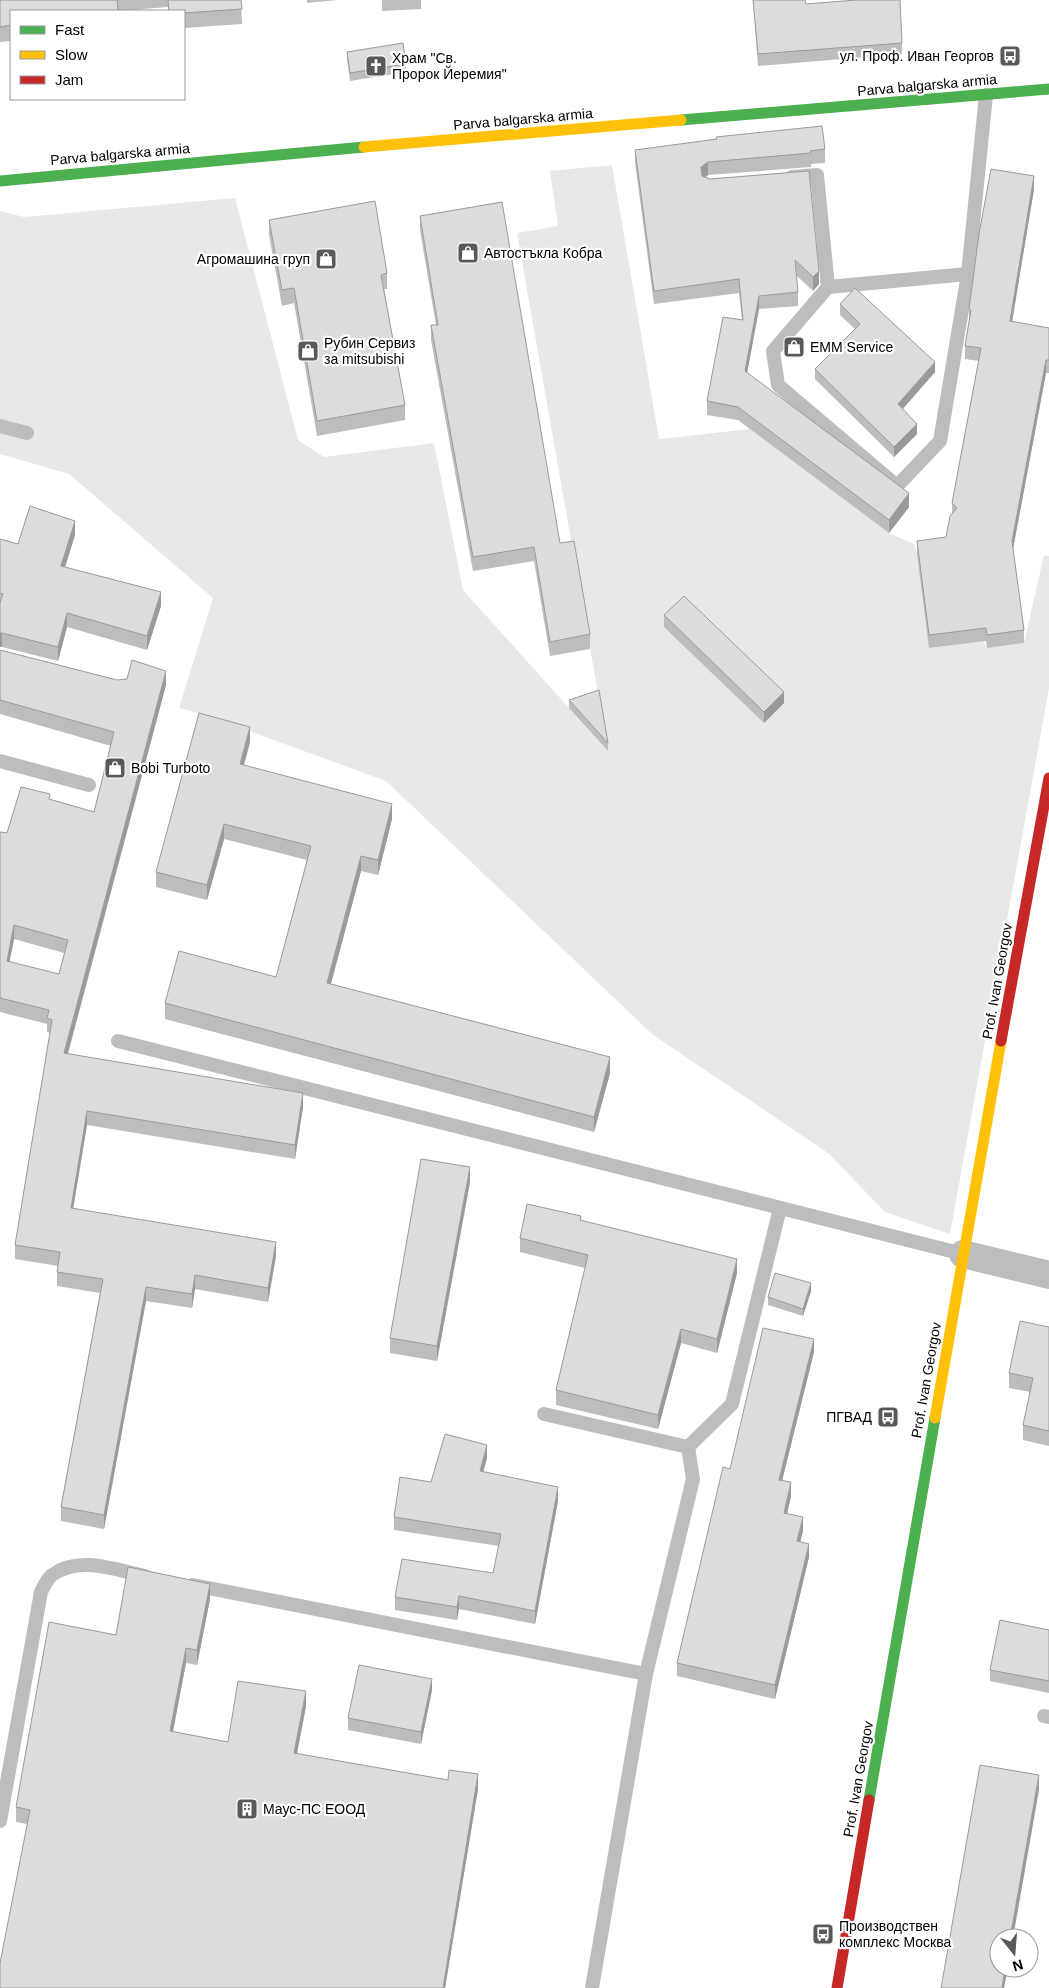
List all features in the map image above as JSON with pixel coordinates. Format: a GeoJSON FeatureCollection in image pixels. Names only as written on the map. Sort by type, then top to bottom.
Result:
{"type":"FeatureCollection","features":[{"type":"Feature","properties":{"kind":"street","name":"Parva balgarska armia"},"geometry":{"type":"LineString","coordinates":[[0,181],[180,163],[1049,89]]}},
{"type":"Feature","properties":{"kind":"street","name":"Prof. Ivan Georgov"},"geometry":{"type":"LineString","coordinates":[[838,1988],[963,1254],[1049,778]]}},
{"type":"Feature","properties":{"kind":"street"},"geometry":{"type":"LineString","coordinates":[[963,1254],[1049,1275]]}},
{"type":"Feature","properties":{"kind":"lane"},"geometry":{"type":"LineString","coordinates":[[968,274],[828,287],[773,352],[778,385],[897,486],[940,441],[968,274],[986,95]]}},
{"type":"Feature","properties":{"kind":"lane"},"geometry":{"type":"LineString","coordinates":[[778,178],[817,175],[828,287]]}},
{"type":"Feature","properties":{"kind":"lane"},"geometry":{"type":"LineString","coordinates":[[0,426],[27,433]]}},
{"type":"Feature","properties":{"kind":"lane"},"geometry":{"type":"LineString","coordinates":[[0,761],[89,784]]}},
{"type":"Feature","properties":{"kind":"lane"},"geometry":{"type":"LineString","coordinates":[[118,1041],[963,1254]]}},
{"type":"Feature","properties":{"kind":"lane"},"geometry":{"type":"LineString","coordinates":[[688,1447],[732,1404],[780,1208]]}},
{"type":"Feature","properties":{"kind":"lane"},"geometry":{"type":"LineString","coordinates":[[544,1414],[688,1447]]}},
{"type":"Feature","properties":{"kind":"lane"},"geometry":{"type":"LineString","coordinates":[[592,1988],[646,1674],[693,1479],[688,1447]]}},
{"type":"Feature","properties":{"kind":"lane"},"geometry":{"type":"LineString","coordinates":[[0,1821],[41,1592],[51,1576],[68,1567],[87,1564],[156,1578]]}},
{"type":"Feature","properties":{"kind":"lane"},"geometry":{"type":"LineString","coordinates":[[175,1582],[646,1674]]}},
{"type":"Feature","properties":{"kind":"shaded area"},"geometry":{"type":"Polygon","coordinates":[[[612,165],[659,439],[750,429],[889,533],[914,544],[930,648],[983,641],[987,648],[1024,643],[1044,555],[1049,556],[1049,688],[950,1234],[885,1212],[828,1153],[652,1034],[386,781],[203,714],[179,708],[213,598],[69,474],[0,454],[0,211],[24,217],[235,198],[298,440],[324,457],[434,443],[463,590],[597,739],[605,733],[517,233],[558,226],[550,171],[612,165]]]}},
{"type":"Feature","properties":{"kind":"building"},"geometry":{"type":"Polygon","coordinates":[[[0,0],[117,0],[118,10],[10,10],[10,25],[0,27],[0,0]]]}},
{"type":"Feature","properties":{"kind":"building"},"geometry":{"type":"Polygon","coordinates":[[[168,0],[241,0],[242,9],[185,13],[185,10],[169,10],[168,0]]]}},
{"type":"Feature","properties":{"kind":"building"},"geometry":{"type":"Polygon","coordinates":[[[753,0],[805,0],[806,4],[856,0],[900,0],[902,43],[758,54],[753,0]]]}},
{"type":"Feature","properties":{"kind":"building","name":"Храм \"Св. Пророк Йеремия\""},"geometry":{"type":"Polygon","coordinates":[[[403,43],[406,64],[350,73],[347,52],[403,43]]]}},
{"type":"Feature","properties":{"kind":"building"},"geometry":{"type":"Polygon","coordinates":[[[822,126],[825,149],[810,151],[811,153],[708,162],[701,167],[702,176],[710,179],[809,171],[819,271],[813,277],[795,260],[798,292],[759,296],[745,371],[909,493],[889,520],[738,407],[707,401],[723,317],[743,320],[739,279],[654,291],[635,150],[717,139],[716,137],[822,126]]]}},
{"type":"Feature","properties":{"kind":"building"},"geometry":{"type":"Polygon","coordinates":[[[991,169],[1034,176],[1010,321],[1049,328],[1049,360],[1046,360],[1012,541],[1024,630],[987,635],[986,628],[929,635],[917,541],[946,537],[950,516],[957,508],[952,503],[981,348],[965,346],[979,234],[991,169]]]}},
{"type":"Feature","properties":{"kind":"building"},"geometry":{"type":"Polygon","coordinates":[[[375,201],[387,273],[381,275],[405,405],[317,421],[294,288],[282,290],[269,220],[375,201]]]}},
{"type":"Feature","properties":{"kind":"building"},"geometry":{"type":"Polygon","coordinates":[[[502,202],[560,543],[574,541],[590,634],[550,642],[534,547],[473,557],[431,325],[438,325],[420,216],[502,202]]]}},
{"type":"Feature","properties":{"kind":"building"},"geometry":{"type":"Polygon","coordinates":[[[855,288],[935,362],[898,404],[917,424],[894,447],[815,369],[860,324],[840,304],[855,288]]]}},
{"type":"Feature","properties":{"kind":"building"},"geometry":{"type":"Polygon","coordinates":[[[30,506],[75,521],[61,566],[161,592],[147,636],[67,613],[58,647],[0,633],[0,603],[3,594],[0,593],[0,539],[18,544],[30,506]]]}},
{"type":"Feature","properties":{"kind":"building"},"geometry":{"type":"Polygon","coordinates":[[[684,596],[784,692],[764,712],[664,615],[684,596]]]}},
{"type":"Feature","properties":{"kind":"building"},"geometry":{"type":"Polygon","coordinates":[[[0,650],[117,680],[127,679],[132,660],[166,671],[64,1053],[303,1093],[295,1145],[87,1111],[71,1208],[276,1242],[268,1288],[195,1275],[192,1294],[146,1287],[104,1515],[61,1507],[103,1279],[57,1272],[60,1252],[15,1245],[52,1020],[47,1018],[49,1010],[0,998],[0,832],[7,833],[21,787],[50,794],[49,799],[94,812],[114,732],[0,700],[0,650]],[[14,925],[7,961],[59,974],[68,940],[14,925]]]}},
{"type":"Feature","properties":{"kind":"building"},"geometry":{"type":"Polygon","coordinates":[[[599,690],[608,743],[569,700],[599,690]]]}},
{"type":"Feature","properties":{"kind":"building"},"geometry":{"type":"Polygon","coordinates":[[[199,713],[250,727],[240,764],[392,804],[378,860],[361,856],[327,983],[610,1057],[594,1117],[165,1003],[179,951],[276,977],[311,846],[224,824],[207,885],[156,872],[199,713]]]}},
{"type":"Feature","properties":{"kind":"building"},"geometry":{"type":"Polygon","coordinates":[[[421,1159],[470,1167],[437,1346],[390,1338],[421,1159]]]}},
{"type":"Feature","properties":{"kind":"building"},"geometry":{"type":"Polygon","coordinates":[[[527,1204],[581,1216],[580,1220],[737,1259],[717,1339],[681,1329],[658,1415],[556,1390],[588,1255],[520,1238],[527,1204]]]}},
{"type":"Feature","properties":{"kind":"building"},"geometry":{"type":"Polygon","coordinates":[[[775,1273],[811,1283],[803,1309],[768,1297],[775,1273]]]}},
{"type":"Feature","properties":{"kind":"building"},"geometry":{"type":"Polygon","coordinates":[[[1020,1321],[1049,1327],[1049,1431],[1023,1425],[1033,1378],[1009,1373],[1020,1321]]]}},
{"type":"Feature","properties":{"kind":"building"},"geometry":{"type":"Polygon","coordinates":[[[763,1328],[814,1339],[779,1480],[791,1482],[784,1513],[803,1517],[797,1541],[809,1544],[775,1685],[677,1663],[723,1467],[730,1469],[763,1328]]]}},
{"type":"Feature","properties":{"kind":"building"},"geometry":{"type":"Polygon","coordinates":[[[445,1434],[487,1445],[480,1471],[558,1487],[535,1611],[459,1596],[457,1607],[395,1597],[402,1559],[493,1573],[501,1534],[394,1517],[400,1477],[431,1482],[445,1434]]]}},
{"type":"Feature","properties":{"kind":"building","name":"Маус-ПС ЕООД"},"geometry":{"type":"Polygon","coordinates":[[[128,1567],[210,1584],[197,1650],[186,1648],[170,1731],[228,1742],[238,1681],[306,1691],[294,1753],[448,1780],[449,1770],[478,1774],[443,1988],[0,1988],[0,1963],[30,1810],[16,1807],[49,1622],[116,1635],[128,1567]]]}},
{"type":"Feature","properties":{"kind":"building"},"geometry":{"type":"Polygon","coordinates":[[[1000,1620],[1049,1630],[1049,1681],[990,1670],[1000,1620]]]}},
{"type":"Feature","properties":{"kind":"building"},"geometry":{"type":"Polygon","coordinates":[[[359,1665],[432,1679],[421,1732],[348,1718],[359,1665]]]}},
{"type":"Feature","properties":{"kind":"building"},"geometry":{"type":"Polygon","coordinates":[[[980,1765],[1039,1775],[1012,1928],[989,1928],[989,1978],[1004,1978],[1002,1988],[941,1988],[980,1765]]]}},
{"type":"Feature","properties":{"kind":"traffic: fast"},"geometry":{"type":"LineString","coordinates":[[681,120],[1049,89]]}},
{"type":"Feature","properties":{"kind":"traffic: fast"},"geometry":{"type":"LineString","coordinates":[[0,181],[364,147]]}},
{"type":"Feature","properties":{"kind":"traffic: fast"},"geometry":{"type":"LineString","coordinates":[[869,1800],[935,1418]]}},
{"type":"Feature","properties":{"kind":"traffic: slow"},"geometry":{"type":"LineString","coordinates":[[364,147],[681,120]]}},
{"type":"Feature","properties":{"kind":"traffic: slow"},"geometry":{"type":"LineString","coordinates":[[935,1418],[1001,1041]]}},
{"type":"Feature","properties":{"kind":"traffic: jam"},"geometry":{"type":"LineString","coordinates":[[1001,1041],[1049,778]]}},
{"type":"Feature","properties":{"kind":"traffic: jam"},"geometry":{"type":"LineString","coordinates":[[837,1988],[869,1800]]}},
{"type":"Feature","properties":{"kind":"place","name":"ул. Проф. Иван Георгов"},"geometry":{"type":"Point","coordinates":[1010,56]}},
{"type":"Feature","properties":{"kind":"place","name":"Храм \"Св. Пророк Йеремия\""},"geometry":{"type":"Point","coordinates":[376,66]}},
{"type":"Feature","properties":{"kind":"place","name":"Автостъкла Кобра"},"geometry":{"type":"Point","coordinates":[468,253]}},
{"type":"Feature","properties":{"kind":"place","name":"Агромашина груп"},"geometry":{"type":"Point","coordinates":[326,259]}},
{"type":"Feature","properties":{"kind":"place","name":"EMM Service"},"geometry":{"type":"Point","coordinates":[794,347]}},
{"type":"Feature","properties":{"kind":"place","name":"Рубин Сервиз за mitsubishi"},"geometry":{"type":"Point","coordinates":[308,351]}},
{"type":"Feature","properties":{"kind":"place","name":"Bobi Turboto"},"geometry":{"type":"Point","coordinates":[115,768]}},
{"type":"Feature","properties":{"kind":"place","name":"ПГВАД"},"geometry":{"type":"Point","coordinates":[888,1417]}},
{"type":"Feature","properties":{"kind":"place","name":"Маус-ПС ЕООД"},"geometry":{"type":"Point","coordinates":[247,1809]}},
{"type":"Feature","properties":{"kind":"place","name":"Производствен комплекс Москва"},"geometry":{"type":"Point","coordinates":[823,1934]}}]}
